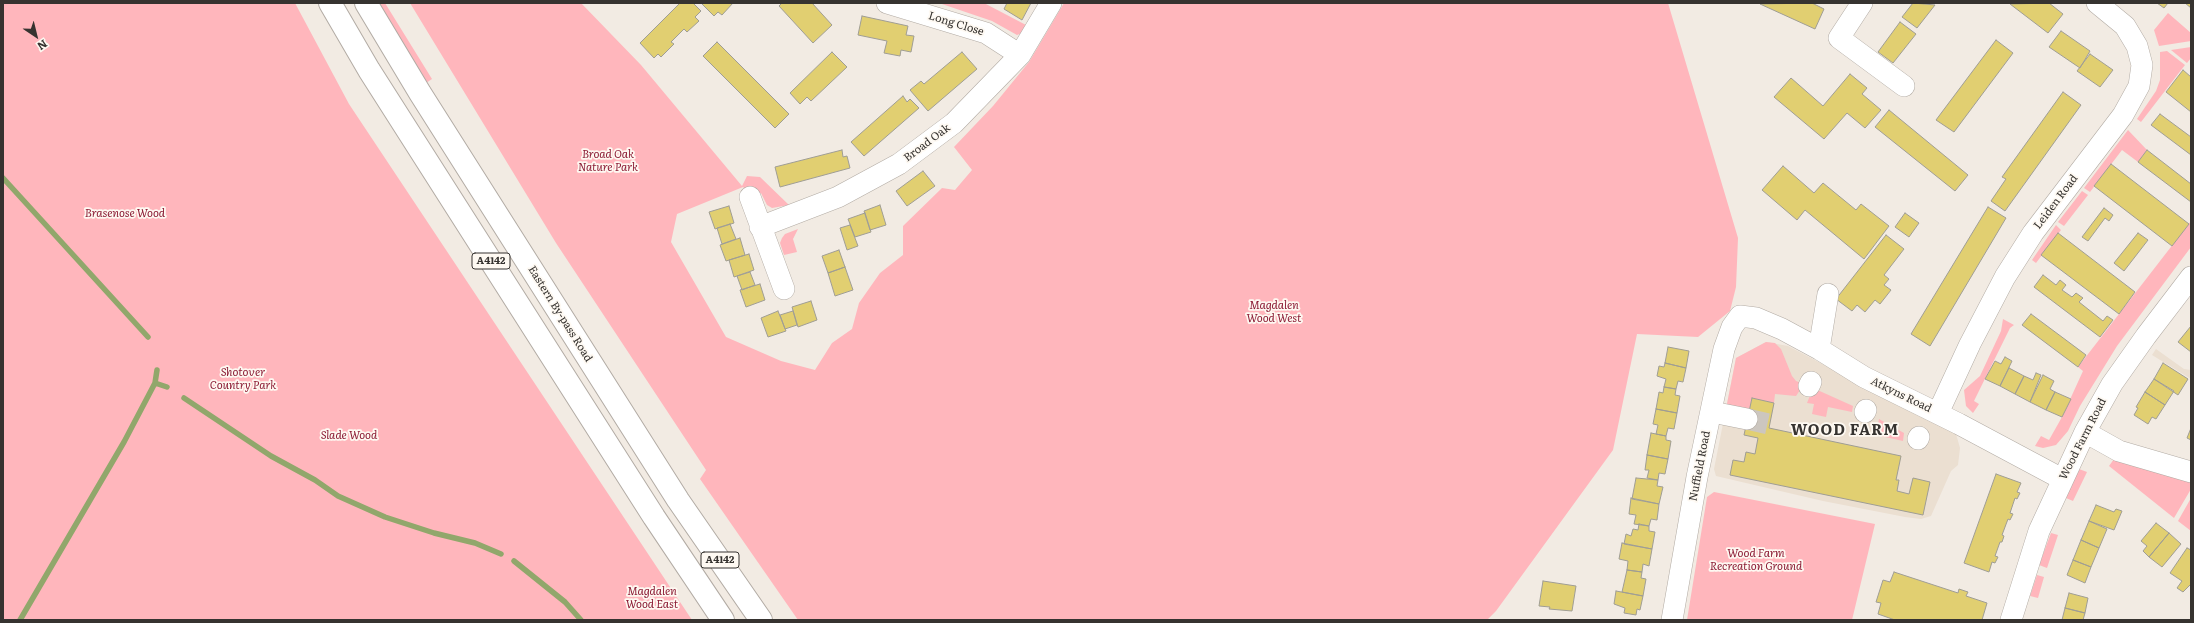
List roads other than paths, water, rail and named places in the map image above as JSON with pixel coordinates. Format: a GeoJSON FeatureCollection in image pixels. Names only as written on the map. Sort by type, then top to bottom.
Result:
{"type":"FeatureCollection","features":[{"type":"Feature","properties":{"kind":"highway","name":"A4142"},"geometry":{"type":"LineString","coordinates":[[330,3],[369,70],[650,510],[723,620]]}},
{"type":"Feature","properties":{"kind":"highway","name":"Eastern By-pass Road"},"geometry":{"type":"LineString","coordinates":[[366,3],[420,93],[674,494],[761,620]]}},
{"type":"Feature","properties":{"kind":"street","name":"Long Close"},"geometry":{"type":"LineString","coordinates":[[887,3],[986,33],[1020,55]]}},
{"type":"Feature","properties":{"kind":"street","name":"Broad Oak"},"geometry":{"type":"LineString","coordinates":[[760,227],[838,197],[899,164],[954,123],[1020,55],[1051,3]]}},
{"type":"Feature","properties":{"kind":"street"},"geometry":{"type":"LineString","coordinates":[[1862,3],[1839,38],[1904,86]]}},
{"type":"Feature","properties":{"kind":"street","name":"Leiden Road"},"geometry":{"type":"LineString","coordinates":[[1938,413],[1970,344],[2005,277],[2042,220],[2123,115],[2139,86],[2142,65],[2138,46],[2125,26],[2097,3]]}},
{"type":"Feature","properties":{"kind":"street"},"geometry":{"type":"LineString","coordinates":[[750,197],[784,289]]}},
{"type":"Feature","properties":{"kind":"street","name":"Wood Farm Road"},"geometry":{"type":"LineString","coordinates":[[2011,620],[2028,561],[2062,479],[2085,432],[2112,384],[2191,277]]}},
{"type":"Feature","properties":{"kind":"street"},"geometry":{"type":"LineString","coordinates":[[1819,348],[1828,294]]}},
{"type":"Feature","properties":{"kind":"street","name":"Atkyns Road"},"geometry":{"type":"LineString","coordinates":[[1740,316],[1756,318],[1782,329],[1819,348],[1864,377],[1938,413],[2062,479]]}},
{"type":"Feature","properties":{"kind":"street","name":"Nuffield Road"},"geometry":{"type":"LineString","coordinates":[[1672,620],[1697,477],[1724,349],[1732,327],[1740,316]]}},
{"type":"Feature","properties":{"kind":"street"},"geometry":{"type":"LineString","coordinates":[[1722,414],[1747,419]]}},
{"type":"Feature","properties":{"kind":"street"},"geometry":{"type":"LineString","coordinates":[[2085,432],[2119,451],[2191,472]]}},
{"type":"Feature","properties":{"kind":"waterway"},"geometry":{"type":"LineString","coordinates":[[3,178],[148,337]]}},
{"type":"Feature","properties":{"kind":"waterway"},"geometry":{"type":"LineString","coordinates":[[20,620],[124,442],[155,383],[157,370]]}},
{"type":"Feature","properties":{"kind":"waterway"},"geometry":{"type":"LineString","coordinates":[[155,383],[167,387]]}},
{"type":"Feature","properties":{"kind":"waterway"},"geometry":{"type":"LineString","coordinates":[[184,398],[271,456],[315,480],[338,496],[385,517],[434,533],[475,543],[501,554]]}},
{"type":"Feature","properties":{"kind":"waterway"},"geometry":{"type":"LineString","coordinates":[[514,561],[565,602],[581,620]]}},
{"type":"Feature","properties":{"kind":"tunnel"},"geometry":{"type":"LineString","coordinates":[[1747,419],[1769,424]]}},
{"type":"Feature","properties":{"kind":"district","name":"WOOD FARM"},"geometry":{"type":"Point","coordinates":[1845,431]}},
{"type":"Feature","properties":{"kind":"park label","name":"Broad Oak Nature Park"},"geometry":{"type":"Point","coordinates":[608,161]}},
{"type":"Feature","properties":{"kind":"park label","name":"Brasenose Wood"},"geometry":{"type":"Point","coordinates":[125,214]}},
{"type":"Feature","properties":{"kind":"park label","name":"Magdalen Wood West"},"geometry":{"type":"Point","coordinates":[1274,312]}},
{"type":"Feature","properties":{"kind":"park label","name":"Shotover Country Park"},"geometry":{"type":"Point","coordinates":[243,379]}},
{"type":"Feature","properties":{"kind":"park label","name":"Slade Wood"},"geometry":{"type":"Point","coordinates":[349,436]}},
{"type":"Feature","properties":{"kind":"park label","name":"Wood Farm Recreation Ground"},"geometry":{"type":"Point","coordinates":[1756,560]}},
{"type":"Feature","properties":{"kind":"park label","name":"Magdalen Wood East"},"geometry":{"type":"Point","coordinates":[652,598]}}]}
